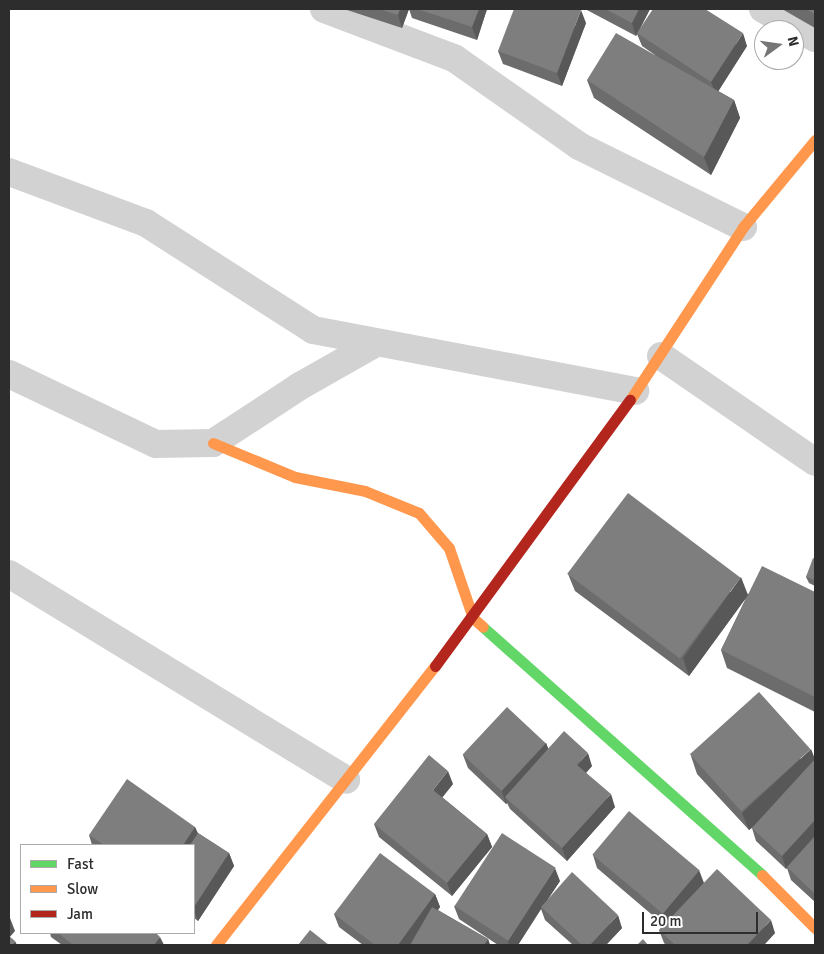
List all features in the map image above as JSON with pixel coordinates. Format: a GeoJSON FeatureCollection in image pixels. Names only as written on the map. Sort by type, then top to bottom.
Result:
{"type":"FeatureCollection","features":[{"type":"Feature","properties":{"kind":"street"},"geometry":{"type":"LineString","coordinates":[[324,9],[454,58],[579,146],[743,227]]}},
{"type":"Feature","properties":{"kind":"street"},"geometry":{"type":"LineString","coordinates":[[762,9],[815,38]]}},
{"type":"Feature","properties":{"kind":"street"},"geometry":{"type":"LineString","coordinates":[[216,945],[473,618],[661,356],[743,227],[815,140]]}},
{"type":"Feature","properties":{"kind":"street"},"geometry":{"type":"LineString","coordinates":[[9,172],[146,223],[313,330],[636,391]]}},
{"type":"Feature","properties":{"kind":"street"},"geometry":{"type":"LineString","coordinates":[[213,444],[300,386],[376,343]]}},
{"type":"Feature","properties":{"kind":"street"},"geometry":{"type":"LineString","coordinates":[[661,356],[815,462]]}},
{"type":"Feature","properties":{"kind":"street"},"geometry":{"type":"LineString","coordinates":[[9,374],[156,444],[213,444],[295,477],[365,491],[420,513],[449,548],[473,618],[767,880],[815,928]]}},
{"type":"Feature","properties":{"kind":"street"},"geometry":{"type":"LineString","coordinates":[[9,574],[346,780]]}},
{"type":"Feature","properties":{"kind":"building"},"geometry":{"type":"Polygon","coordinates":[[[379,9],[400,9],[398,15],[379,9]]]}},
{"type":"Feature","properties":{"kind":"building"},"geometry":{"type":"Polygon","coordinates":[[[417,9],[479,9],[472,27],[417,9]]]}},
{"type":"Feature","properties":{"kind":"building"},"geometry":{"type":"Polygon","coordinates":[[[514,9],[581,10],[557,73],[498,51],[514,9]]]}},
{"type":"Feature","properties":{"kind":"building"},"geometry":{"type":"Polygon","coordinates":[[[605,9],[639,9],[632,23],[605,9]]]}},
{"type":"Feature","properties":{"kind":"building"},"geometry":{"type":"Polygon","coordinates":[[[653,9],[705,9],[743,33],[711,82],[637,33],[653,9]]]}},
{"type":"Feature","properties":{"kind":"building"},"geometry":{"type":"Polygon","coordinates":[[[806,9],[815,9],[815,14],[806,9]]]}},
{"type":"Feature","properties":{"kind":"building"},"geometry":{"type":"Polygon","coordinates":[[[616,33],[734,100],[704,157],[587,80],[616,33]]]}},
{"type":"Feature","properties":{"kind":"building"},"geometry":{"type":"Polygon","coordinates":[[[628,493],[741,578],[680,659],[567,574],[628,493]]]}},
{"type":"Feature","properties":{"kind":"building"},"geometry":{"type":"Polygon","coordinates":[[[813,558],[815,559],[815,580],[806,577],[813,558]]]}},
{"type":"Feature","properties":{"kind":"building"},"geometry":{"type":"Polygon","coordinates":[[[762,566],[815,592],[815,697],[721,650],[762,566]]]}},
{"type":"Feature","properties":{"kind":"building"},"geometry":{"type":"Polygon","coordinates":[[[759,692],[811,749],[741,811],[690,754],[759,692]]]}},
{"type":"Feature","properties":{"kind":"building"},"geometry":{"type":"Polygon","coordinates":[[[507,707],[546,743],[501,791],[463,755],[507,707]]]}},
{"type":"Feature","properties":{"kind":"building"},"geometry":{"type":"Polygon","coordinates":[[[564,731],[588,753],[577,765],[611,794],[562,848],[505,797],[564,731]]]}},
{"type":"Feature","properties":{"kind":"building"},"geometry":{"type":"Polygon","coordinates":[[[429,755],[448,771],[433,790],[487,834],[447,883],[374,824],[429,755]]]}},
{"type":"Feature","properties":{"kind":"building"},"geometry":{"type":"Polygon","coordinates":[[[815,759],[815,820],[782,856],[752,828],[815,759]]]}},
{"type":"Feature","properties":{"kind":"building"},"geometry":{"type":"Polygon","coordinates":[[[127,779],[195,827],[184,844],[102,844],[89,835],[127,779]]]}},
{"type":"Feature","properties":{"kind":"building"},"geometry":{"type":"Polygon","coordinates":[[[629,811],[699,870],[663,914],[592,855],[629,811]]]}},
{"type":"Feature","properties":{"kind":"building"},"geometry":{"type":"Polygon","coordinates":[[[198,833],[229,853],[195,905],[195,844],[191,844],[198,833]]]}},
{"type":"Feature","properties":{"kind":"building"},"geometry":{"type":"Polygon","coordinates":[[[502,833],[556,868],[508,941],[455,906],[502,833]]]}},
{"type":"Feature","properties":{"kind":"building"},"geometry":{"type":"Polygon","coordinates":[[[815,836],[815,892],[814,893],[787,867],[815,836]]]}},
{"type":"Feature","properties":{"kind":"building"},"geometry":{"type":"Polygon","coordinates":[[[380,853],[435,894],[398,945],[375,945],[334,914],[380,853]]]}},
{"type":"Feature","properties":{"kind":"building"},"geometry":{"type":"Polygon","coordinates":[[[717,869],[771,920],[747,945],[675,945],[659,930],[717,869]]]}},
{"type":"Feature","properties":{"kind":"building"},"geometry":{"type":"Polygon","coordinates":[[[572,872],[618,915],[590,945],[582,945],[541,907],[572,872]]]}},
{"type":"Feature","properties":{"kind":"building"},"geometry":{"type":"Polygon","coordinates":[[[432,907],[488,939],[484,945],[410,945],[432,907]]]}},
{"type":"Feature","properties":{"kind":"building"},"geometry":{"type":"Polygon","coordinates":[[[310,930],[329,945],[298,945],[310,930]]]}},
{"type":"Feature","properties":{"kind":"building"},"geometry":{"type":"Polygon","coordinates":[[[59,934],[157,934],[160,937],[154,945],[73,945],[59,934]]]}},
{"type":"Feature","properties":{"kind":"building"},"geometry":{"type":"Polygon","coordinates":[[[9,936],[15,941],[12,945],[9,945],[9,936]]]}},
{"type":"Feature","properties":{"kind":"building"},"geometry":{"type":"Polygon","coordinates":[[[643,939],[648,945],[637,945],[643,939]]]}},
{"type":"Feature","properties":{"kind":"traffic: fast"},"geometry":{"type":"LineString","coordinates":[[483,627],[762,875]]}},
{"type":"Feature","properties":{"kind":"traffic: slow"},"geometry":{"type":"LineString","coordinates":[[630,400],[743,227],[815,140]]}},
{"type":"Feature","properties":{"kind":"traffic: slow"},"geometry":{"type":"LineString","coordinates":[[213,443],[295,477],[365,491],[419,513],[449,548],[473,618],[483,627]]}},
{"type":"Feature","properties":{"kind":"traffic: slow"},"geometry":{"type":"LineString","coordinates":[[216,945],[435,666]]}},
{"type":"Feature","properties":{"kind":"traffic: slow"},"geometry":{"type":"LineString","coordinates":[[762,875],[815,928]]}},
{"type":"Feature","properties":{"kind":"traffic: jam"},"geometry":{"type":"LineString","coordinates":[[435,666],[630,400]]}}]}
